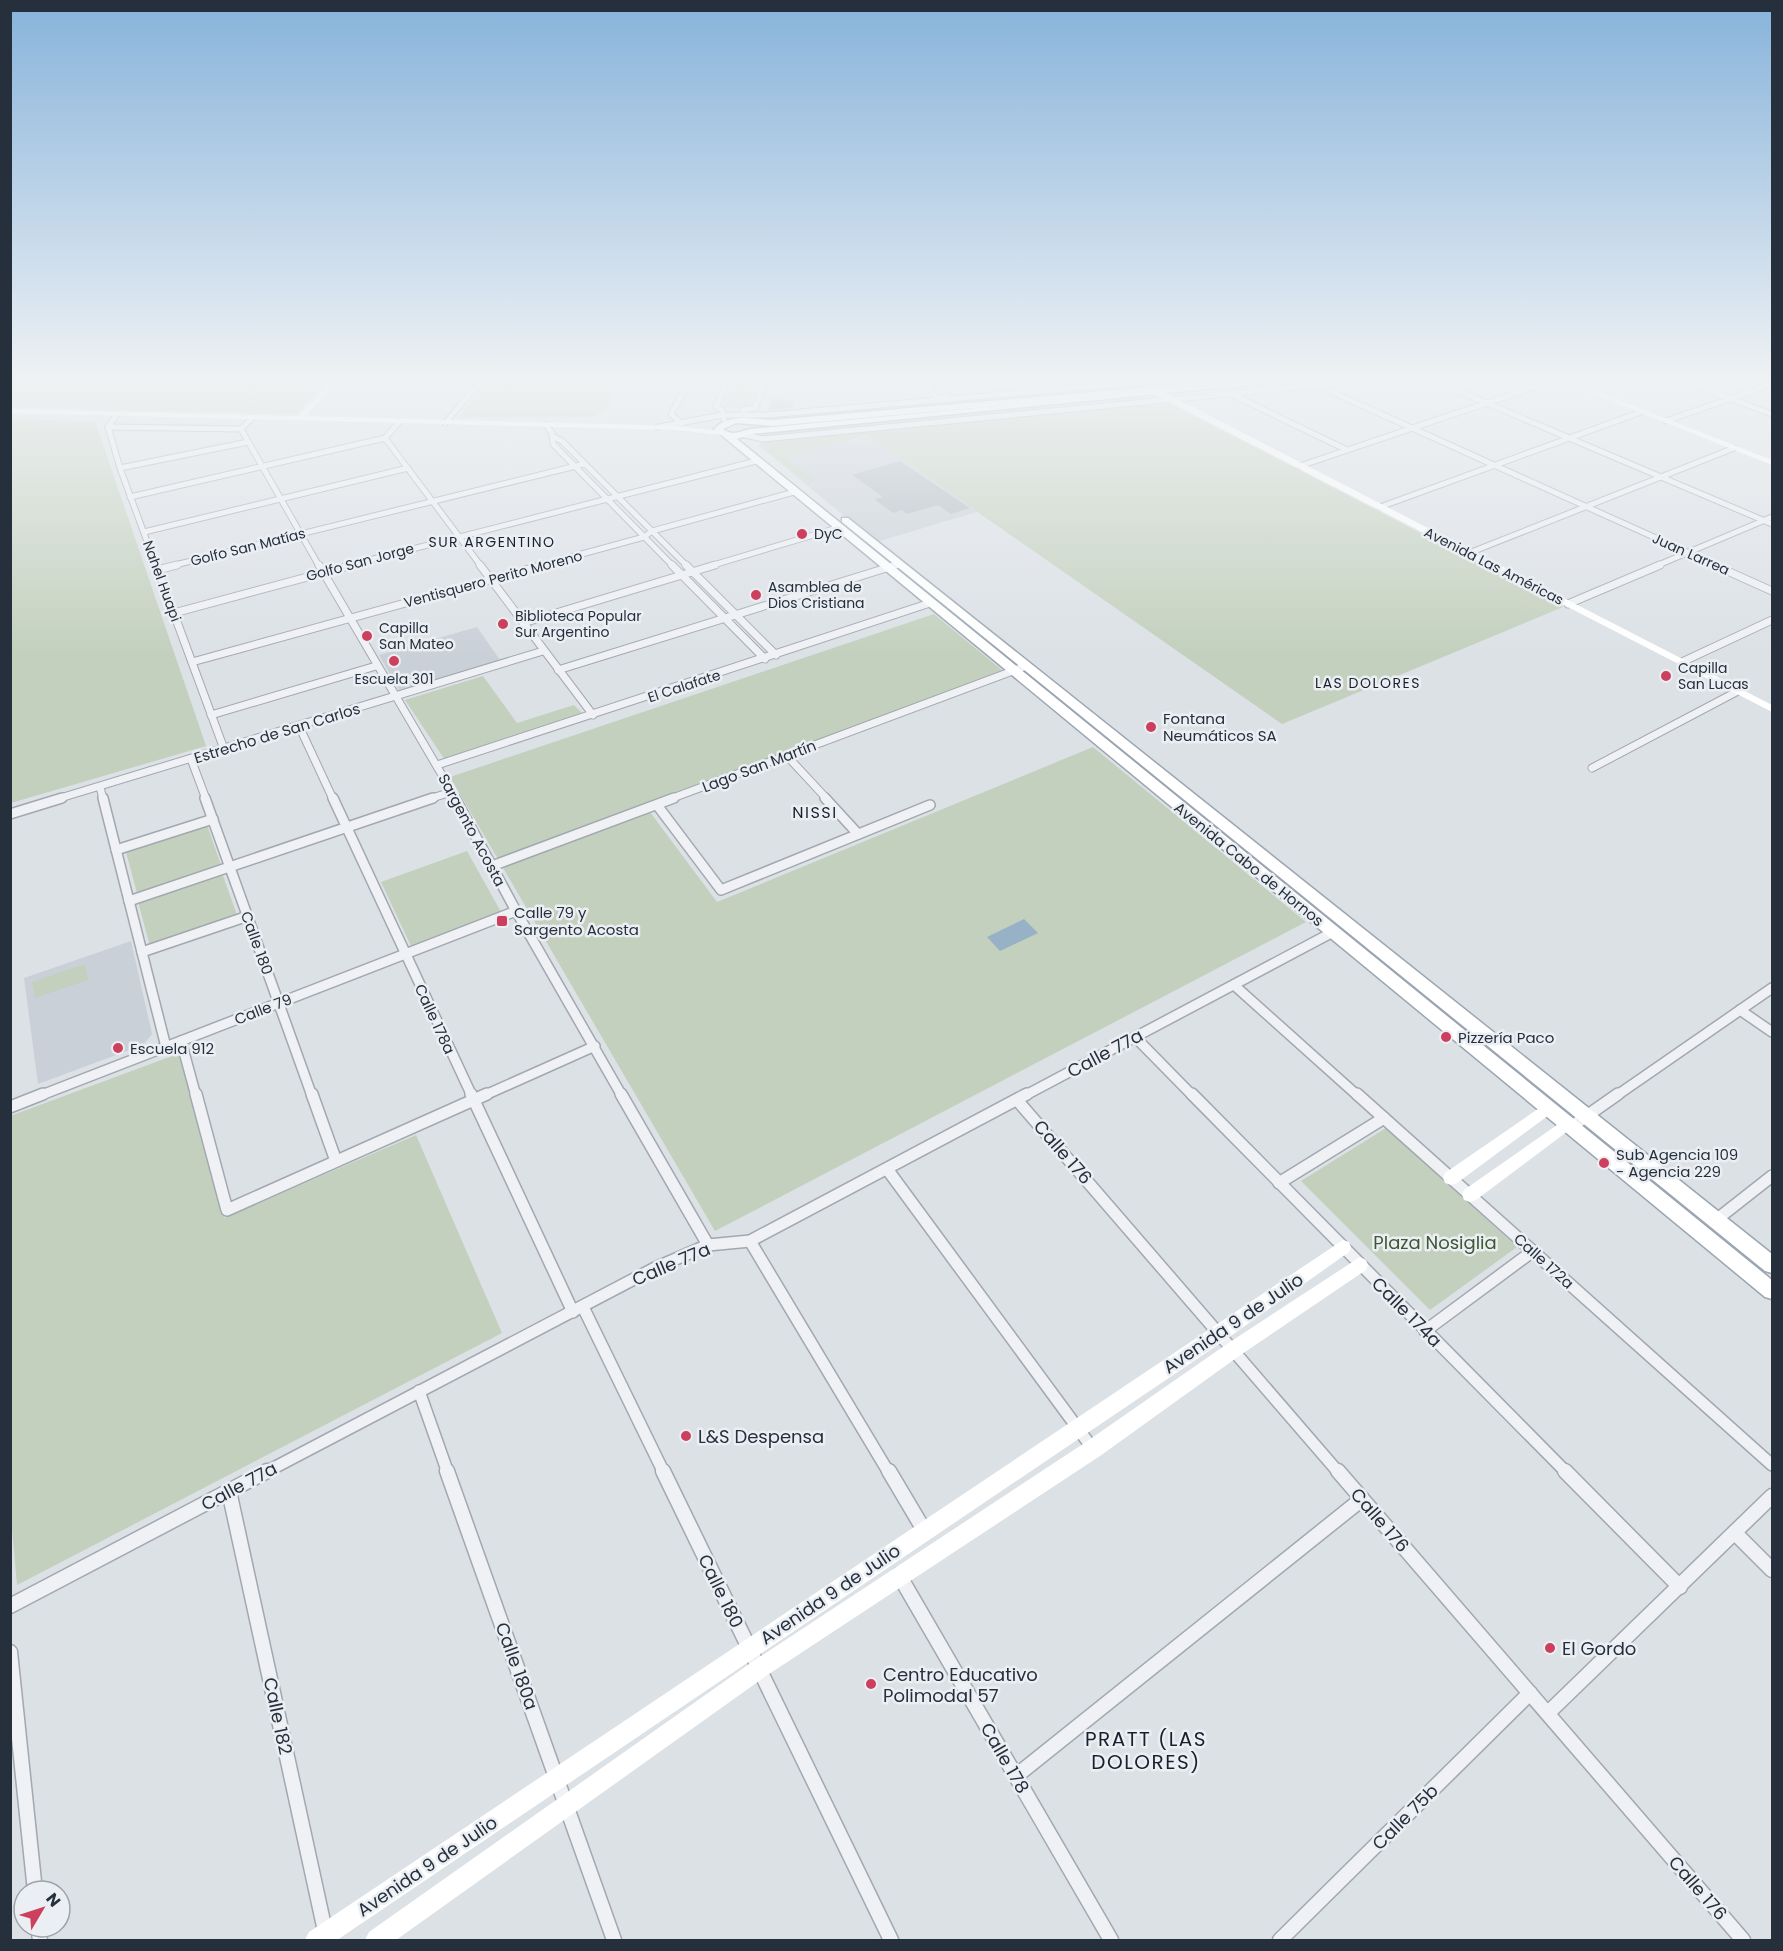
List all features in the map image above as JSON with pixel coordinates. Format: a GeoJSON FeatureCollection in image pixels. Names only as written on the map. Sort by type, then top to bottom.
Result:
{"type":"FeatureCollection","features":[{"type":"Feature","properties":{"kind":"main road","name":"Avenida Cabo de Hornos"},"geometry":{"type":"LineString","coordinates":[[771,473],[837,528],[893,566],[1026,666],[1773,1265]]}},
{"type":"Feature","properties":{"kind":"main road","name":"Avenida Cabo de Hornos"},"geometry":{"type":"LineString","coordinates":[[785,473],[893,566],[930,603],[1773,1291]]}},
{"type":"Feature","properties":{"kind":"main road","name":"Avenida Las Américas"},"geometry":{"type":"LineString","coordinates":[[1314,473],[1773,709]]}},
{"type":"Feature","properties":{"kind":"main road"},"geometry":{"type":"LineString","coordinates":[[1451,1178],[1548,1108]]}},
{"type":"Feature","properties":{"kind":"main road"},"geometry":{"type":"LineString","coordinates":[[1470,1195],[1569,1126]]}},
{"type":"Feature","properties":{"kind":"main road","name":"Avenida 9 de Julio"},"geometry":{"type":"LineString","coordinates":[[323,1939],[749,1648],[1219,1334],[1343,1247]]}},
{"type":"Feature","properties":{"kind":"main road","name":"Avenida 9 de Julio"},"geometry":{"type":"LineString","coordinates":[[377,1941],[759,1669],[1093,1449],[1233,1350],[1360,1265]]}},
{"type":"Feature","properties":{"kind":"street","name":"Nahel Huapi"},"geometry":{"type":"LineString","coordinates":[[122,473],[224,749]]}},
{"type":"Feature","properties":{"kind":"street"},"geometry":{"type":"LineString","coordinates":[[130,497],[237,473]]}},
{"type":"Feature","properties":{"kind":"street","name":"Sargento Acosta"},"geometry":{"type":"LineString","coordinates":[[267,473],[394,697],[437,765],[516,911],[708,1245]]}},
{"type":"Feature","properties":{"kind":"street"},"geometry":{"type":"LineString","coordinates":[[144,532],[387,473]]}},
{"type":"Feature","properties":{"kind":"street"},"geometry":{"type":"LineString","coordinates":[[412,473],[593,715]]}},
{"type":"Feature","properties":{"kind":"street","name":"Golfo San Matías"},"geometry":{"type":"LineString","coordinates":[[158,570],[549,473]]}},
{"type":"Feature","properties":{"kind":"street"},"geometry":{"type":"LineString","coordinates":[[580,473],[765,659]]}},
{"type":"Feature","properties":{"kind":"street"},"geometry":{"type":"LineString","coordinates":[[593,473],[776,655]]}},
{"type":"Feature","properties":{"kind":"street","name":"Golfo San Jorge"},"geometry":{"type":"LineString","coordinates":[[174,613],[459,536],[707,473]]}},
{"type":"Feature","properties":{"kind":"street"},"geometry":{"type":"LineString","coordinates":[[1380,507],[1477,473]]}},
{"type":"Feature","properties":{"kind":"street","name":"Juan Larrea"},"geometry":{"type":"LineString","coordinates":[[1513,473],[1773,591]]}},
{"type":"Feature","properties":{"kind":"street"},"geometry":{"type":"LineString","coordinates":[[1652,473],[1773,524]]}},
{"type":"Feature","properties":{"kind":"street"},"geometry":{"type":"LineString","coordinates":[[1469,553],[1671,473]]}},
{"type":"Feature","properties":{"kind":"street","name":"Ventisquero Perito Moreno"},"geometry":{"type":"LineString","coordinates":[[192,662],[644,537],[652,531],[794,492]]}},
{"type":"Feature","properties":{"kind":"street"},"geometry":{"type":"LineString","coordinates":[[1568,604],[1773,517]]}},
{"type":"Feature","properties":{"kind":"street"},"geometry":{"type":"LineString","coordinates":[[523,623],[837,528]]}},
{"type":"Feature","properties":{"kind":"street"},"geometry":{"type":"LineString","coordinates":[[558,670],[893,566]]}},
{"type":"Feature","properties":{"kind":"street","name":"El Calafate"},"geometry":{"type":"LineString","coordinates":[[437,765],[930,603]]}},
{"type":"Feature","properties":{"kind":"street"},"geometry":{"type":"LineString","coordinates":[[1682,662],[1773,620]]}},
{"type":"Feature","properties":{"kind":"street","name":"Estrecho de San Carlos"},"geometry":{"type":"LineString","coordinates":[[10,814],[543,651]]}},
{"type":"Feature","properties":{"kind":"street"},"geometry":{"type":"LineString","coordinates":[[211,715],[376,666]]}},
{"type":"Feature","properties":{"kind":"street","name":"Lago San Martín"},"geometry":{"type":"LineString","coordinates":[[492,866],[1026,666]]}},
{"type":"Feature","properties":{"kind":"street"},"geometry":{"type":"LineString","coordinates":[[1592,768],[1738,691]]}},
{"type":"Feature","properties":{"kind":"street","name":"Calle 178a"},"geometry":{"type":"LineString","coordinates":[[299,726],[473,1100],[578,1309]]}},
{"type":"Feature","properties":{"kind":"street"},"geometry":{"type":"LineString","coordinates":[[788,756],[858,834]]}},
{"type":"Feature","properties":{"kind":"street","name":"Calle 180"},"geometry":{"type":"LineString","coordinates":[[192,759],[336,1161]]}},
{"type":"Feature","properties":{"kind":"street"},"geometry":{"type":"LineString","coordinates":[[100,787],[166,1047]]}},
{"type":"Feature","properties":{"kind":"street"},"geometry":{"type":"LineString","coordinates":[[129,901],[451,792]]}},
{"type":"Feature","properties":{"kind":"street"},"geometry":{"type":"LineString","coordinates":[[657,805],[721,890],[930,805]]}},
{"type":"Feature","properties":{"kind":"street"},"geometry":{"type":"LineString","coordinates":[[116,850],[213,819]]}},
{"type":"Feature","properties":{"kind":"street","name":"Calle 79"},"geometry":{"type":"LineString","coordinates":[[10,1107],[516,911]]}},
{"type":"Feature","properties":{"kind":"street"},"geometry":{"type":"LineString","coordinates":[[142,952],[248,916]]}},
{"type":"Feature","properties":{"kind":"street","name":"Calle 77a"},"geometry":{"type":"LineString","coordinates":[[10,1606],[655,1268],[708,1245],[750,1241],[1333,932]]}},
{"type":"Feature","properties":{"kind":"street","name":"Calle 172a"},"geometry":{"type":"LineString","coordinates":[[1234,985],[1773,1465]]}},
{"type":"Feature","properties":{"kind":"street"},"geometry":{"type":"LineString","coordinates":[[1569,1126],[1587,1116],[1773,988]]}},
{"type":"Feature","properties":{"kind":"street"},"geometry":{"type":"LineString","coordinates":[[1740,1010],[1773,1032]]}},
{"type":"Feature","properties":{"kind":"street","name":"Calle 174a"},"geometry":{"type":"LineString","coordinates":[[1135,1038],[1680,1587]]}},
{"type":"Feature","properties":{"kind":"street"},"geometry":{"type":"LineString","coordinates":[[181,1041],[227,1210],[594,1046]]}},
{"type":"Feature","properties":{"kind":"street","name":"Calle 176"},"geometry":{"type":"LineString","coordinates":[[1017,1100],[1548,1713],[1739,1939]]}},
{"type":"Feature","properties":{"kind":"street"},"geometry":{"type":"LineString","coordinates":[[1279,1184],[1384,1118]]}},
{"type":"Feature","properties":{"kind":"street"},"geometry":{"type":"LineString","coordinates":[[887,1169],[1093,1449]]}},
{"type":"Feature","properties":{"kind":"street"},"geometry":{"type":"LineString","coordinates":[[1716,1220],[1773,1176]]}},
{"type":"Feature","properties":{"kind":"street"},"geometry":{"type":"LineString","coordinates":[[750,1241],[924,1530]]}},
{"type":"Feature","properties":{"kind":"street"},"geometry":{"type":"LineString","coordinates":[[1425,1331],[1533,1251]]}},
{"type":"Feature","properties":{"kind":"street","name":"Calle 180"},"geometry":{"type":"LineString","coordinates":[[578,1309],[749,1648],[891,1941]]}},
{"type":"Feature","properties":{"kind":"street","name":"Calle 180a"},"geometry":{"type":"LineString","coordinates":[[419,1391],[614,1941]]}},
{"type":"Feature","properties":{"kind":"street","name":"Calle 182"},"geometry":{"type":"LineString","coordinates":[[229,1491],[323,1939]]}},
{"type":"Feature","properties":{"kind":"street"},"geometry":{"type":"LineString","coordinates":[[1548,1713],[1773,1496]]}},
{"type":"Feature","properties":{"kind":"street"},"geometry":{"type":"LineString","coordinates":[[1016,1776],[1362,1499]]}},
{"type":"Feature","properties":{"kind":"street"},"geometry":{"type":"LineString","coordinates":[[1735,1533],[1773,1570]]}},
{"type":"Feature","properties":{"kind":"street","name":"Calle 178"},"geometry":{"type":"LineString","coordinates":[[899,1575],[1111,1941]]}},
{"type":"Feature","properties":{"kind":"street"},"geometry":{"type":"LineString","coordinates":[[10,1652],[33,1879]]}},
{"type":"Feature","properties":{"kind":"street","name":"Calle 75b"},"geometry":{"type":"LineString","coordinates":[[1280,1941],[1530,1693]]}},
{"type":"Feature","properties":{"kind":"shaded area"},"geometry":{"type":"Polygon","coordinates":[[[792,473],[922,473],[977,512],[876,542],[792,473]]]}},
{"type":"Feature","properties":{"kind":"shaded area"},"geometry":{"type":"Polygon","coordinates":[[[477,627],[500,660],[400,692],[379,655],[477,627]]]}},
{"type":"Feature","properties":{"kind":"shaded area"},"geometry":{"type":"Polygon","coordinates":[[[131,941],[152,1034],[143,1045],[38,1084],[24,978],[131,941]]]}},
{"type":"Feature","properties":{"kind":"green space"},"geometry":{"type":"Polygon","coordinates":[[[11,473],[113,473],[206,746],[11,803],[11,473]]]}},
{"type":"Feature","properties":{"kind":"green space"},"geometry":{"type":"Polygon","coordinates":[[[795,473],[806,473],[816,481],[808,483],[795,473]]]}},
{"type":"Feature","properties":{"kind":"green space"},"geometry":{"type":"Polygon","coordinates":[[[922,473],[1305,473],[1563,607],[1282,724],[922,473]]]}},
{"type":"Feature","properties":{"kind":"green space"},"geometry":{"type":"Polygon","coordinates":[[[934,614],[1003,671],[644,804],[717,902],[1093,747],[1306,922],[715,1231],[450,777],[934,614]]]}},
{"type":"Feature","properties":{"kind":"green space"},"geometry":{"type":"Polygon","coordinates":[[[483,676],[517,723],[574,705],[583,714],[445,760],[405,700],[483,676]]]}},
{"type":"Feature","properties":{"kind":"green space"},"geometry":{"type":"Polygon","coordinates":[[[207,825],[221,865],[137,893],[126,852],[207,825]]]}},
{"type":"Feature","properties":{"kind":"green space"},"geometry":{"type":"Polygon","coordinates":[[[467,851],[501,912],[411,946],[381,882],[467,851]]]}},
{"type":"Feature","properties":{"kind":"green space"},"geometry":{"type":"Polygon","coordinates":[[[222,873],[237,915],[150,946],[138,902],[222,873]]]}},
{"type":"Feature","properties":{"kind":"green space"},"geometry":{"type":"Polygon","coordinates":[[[85,964],[88,980],[35,998],[32,982],[85,964]]]}},
{"type":"Feature","properties":{"kind":"green space"},"geometry":{"type":"Polygon","coordinates":[[[183,1052],[224,1218],[416,1135],[502,1333],[17,1585],[10,1506],[10,1116],[183,1052]]]}},
{"type":"Feature","properties":{"kind":"green space","name":"Plaza Nosiglia"},"geometry":{"type":"Polygon","coordinates":[[[1386,1128],[1517,1247],[1430,1310],[1301,1181],[1386,1128]]]}},
{"type":"Feature","properties":{"kind":"water"},"geometry":{"type":"Polygon","coordinates":[[[1024,919],[1038,933],[1000,951],[987,937],[1024,919]]]}},
{"type":"Feature","properties":{"kind":"building"},"geometry":{"type":"Polygon","coordinates":[[[918,473],[970,508],[951,514],[938,505],[907,514],[902,510],[893,513],[874,499],[883,497],[852,475],[918,473]]]}},
{"type":"Feature","properties":{"kind":"place","name":"DyC"},"geometry":{"type":"Point","coordinates":[802,534]}},
{"type":"Feature","properties":{"kind":"place","name":"Asamblea de Dios Cristiana"},"geometry":{"type":"Point","coordinates":[756,595]}},
{"type":"Feature","properties":{"kind":"place","name":"Biblioteca Popular Sur Argentino"},"geometry":{"type":"Point","coordinates":[503,624]}},
{"type":"Feature","properties":{"kind":"place","name":"Capilla San Mateo"},"geometry":{"type":"Point","coordinates":[367,636]}},
{"type":"Feature","properties":{"kind":"place","name":"Escuela 301"},"geometry":{"type":"Point","coordinates":[394,661]}},
{"type":"Feature","properties":{"kind":"place","name":"Capilla San Lucas"},"geometry":{"type":"Point","coordinates":[1666,676]}},
{"type":"Feature","properties":{"kind":"place","name":"Fontana Neumáticos SA"},"geometry":{"type":"Point","coordinates":[1151,727]}},
{"type":"Feature","properties":{"kind":"place","name":"Calle 79 y Sargento Acosta"},"geometry":{"type":"Point","coordinates":[502,921]}},
{"type":"Feature","properties":{"kind":"place","name":"Pizzería Paco"},"geometry":{"type":"Point","coordinates":[1446,1037]}},
{"type":"Feature","properties":{"kind":"place","name":"Escuela 912"},"geometry":{"type":"Point","coordinates":[118,1048]}},
{"type":"Feature","properties":{"kind":"place","name":"Sub Agencia 109 - Agencia 229"},"geometry":{"type":"Point","coordinates":[1604,1163]}},
{"type":"Feature","properties":{"kind":"place","name":"L&S Despensa"},"geometry":{"type":"Point","coordinates":[686,1436]}},
{"type":"Feature","properties":{"kind":"place","name":"El Gordo"},"geometry":{"type":"Point","coordinates":[1550,1648]}},
{"type":"Feature","properties":{"kind":"place","name":"Centro Educativo Polimodal 57"},"geometry":{"type":"Point","coordinates":[871,1684]}},
{"type":"Feature","properties":{"kind":"district","name":"SUR ARGENTINO"},"geometry":{"type":"Point","coordinates":[492,542]}},
{"type":"Feature","properties":{"kind":"district","name":"LAS DOLORES"},"geometry":{"type":"Point","coordinates":[1368,683]}},
{"type":"Feature","properties":{"kind":"district","name":"NISSI"},"geometry":{"type":"Point","coordinates":[815,812]}},
{"type":"Feature","properties":{"kind":"district","name":"PRATT (LAS DOLORES)"},"geometry":{"type":"Point","coordinates":[1146,1750]}}]}
